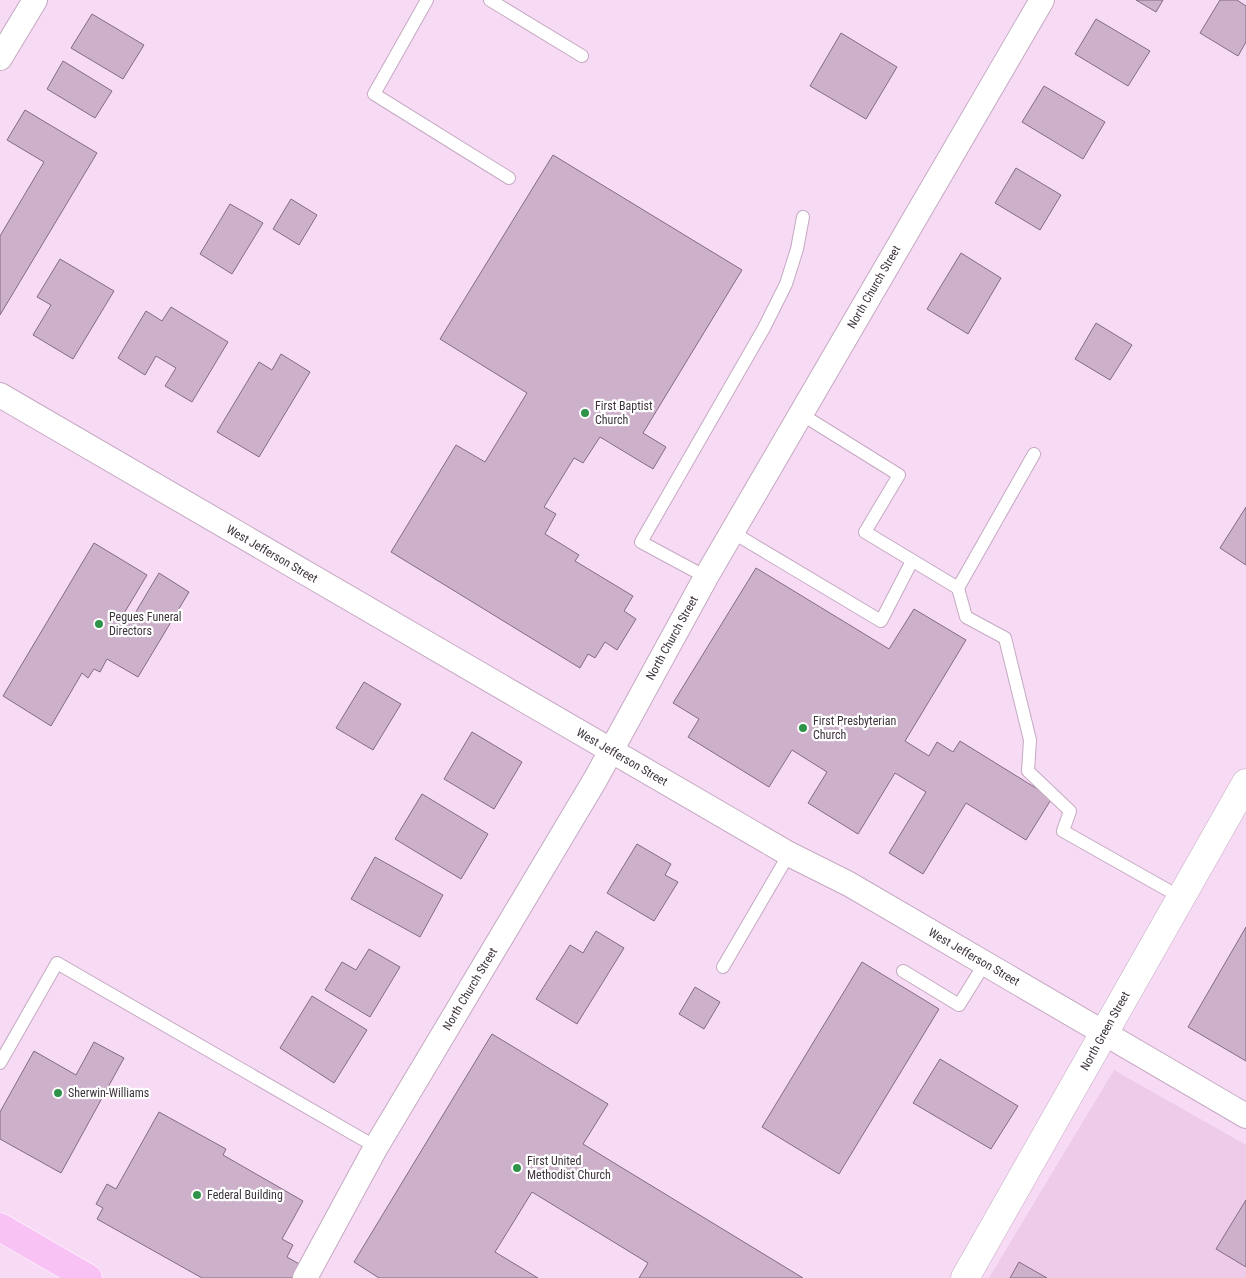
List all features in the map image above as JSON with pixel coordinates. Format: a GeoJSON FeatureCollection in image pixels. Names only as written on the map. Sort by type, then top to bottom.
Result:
{"type":"FeatureCollection","features":[{"type":"Feature","properties":{"kind":"main road"},"geometry":{"type":"LineString","coordinates":[[0,1226],[88,1278]]}},
{"type":"Feature","properties":{"kind":"street"},"geometry":{"type":"LineString","coordinates":[[0,58],[35,0]]}},
{"type":"Feature","properties":{"kind":"street","name":"North Church Street"},"geometry":{"type":"LineString","coordinates":[[305,1278],[376,1147],[611,751],[706,577],[1042,0]]}},
{"type":"Feature","properties":{"kind":"street","name":"West Jefferson Street"},"geometry":{"type":"LineString","coordinates":[[0,395],[611,751],[789,854],[849,884],[1246,1116]]}},
{"type":"Feature","properties":{"kind":"street","name":"North Green Street"},"geometry":{"type":"LineString","coordinates":[[964,1278],[1246,783]]}},
{"type":"Feature","properties":{"kind":"lane"},"geometry":{"type":"LineString","coordinates":[[427,0],[374,94],[509,178]]}},
{"type":"Feature","properties":{"kind":"lane"},"geometry":{"type":"LineString","coordinates":[[490,0],[582,56]]}},
{"type":"Feature","properties":{"kind":"lane"},"geometry":{"type":"LineString","coordinates":[[706,577],[641,542],[764,328],[786,284],[797,249],[803,218]]}},
{"type":"Feature","properties":{"kind":"lane"},"geometry":{"type":"LineString","coordinates":[[801,414],[899,475],[865,532],[958,588],[966,617],[1005,638],[1030,740],[1028,771],[1070,811],[1063,831],[1180,897]]}},
{"type":"Feature","properties":{"kind":"lane"},"geometry":{"type":"LineString","coordinates":[[958,588],[1034,454]]}},
{"type":"Feature","properties":{"kind":"lane"},"geometry":{"type":"LineString","coordinates":[[732,532],[881,621],[912,561]]}},
{"type":"Feature","properties":{"kind":"lane"},"geometry":{"type":"LineString","coordinates":[[723,967],[789,854]]}},
{"type":"Feature","properties":{"kind":"lane"},"geometry":{"type":"LineString","coordinates":[[0,1063],[58,963],[376,1147]]}},
{"type":"Feature","properties":{"kind":"lane"},"geometry":{"type":"LineString","coordinates":[[903,971],[959,1005],[985,963]]}},
{"type":"Feature","properties":{"kind":"shaded area"},"geometry":{"type":"Polygon","coordinates":[[[1114,1070],[1246,1145],[1246,1278],[989,1278],[1114,1070]]]}},
{"type":"Feature","properties":{"kind":"building"},"geometry":{"type":"Polygon","coordinates":[[[1136,0],[1163,0],[1156,12],[1136,0]]]}},
{"type":"Feature","properties":{"kind":"building"},"geometry":{"type":"Polygon","coordinates":[[[1220,0],[1237,0],[1246,6],[1246,42],[1238,56],[1200,33],[1220,0]]]}},
{"type":"Feature","properties":{"kind":"building"},"geometry":{"type":"Polygon","coordinates":[[[92,14],[144,45],[123,79],[71,48],[92,14]]]}},
{"type":"Feature","properties":{"kind":"building"},"geometry":{"type":"Polygon","coordinates":[[[1096,19],[1150,51],[1128,86],[1075,54],[1096,19]]]}},
{"type":"Feature","properties":{"kind":"building"},"geometry":{"type":"Polygon","coordinates":[[[841,33],[897,67],[866,119],[810,86],[841,33]]]}},
{"type":"Feature","properties":{"kind":"building"},"geometry":{"type":"Polygon","coordinates":[[[63,61],[112,91],[95,118],[47,89],[63,61]]]}},
{"type":"Feature","properties":{"kind":"building"},"geometry":{"type":"Polygon","coordinates":[[[1044,86],[1105,122],[1083,159],[1022,122],[1044,86]]]}},
{"type":"Feature","properties":{"kind":"building"},"geometry":{"type":"Polygon","coordinates":[[[25,110],[97,153],[0,315],[0,236],[44,162],[7,140],[25,110]]]}},
{"type":"Feature","properties":{"kind":"building","name":"First Baptist Church"},"geometry":{"type":"Polygon","coordinates":[[[553,155],[742,270],[643,433],[666,447],[653,469],[600,437],[583,463],[574,458],[544,507],[556,514],[545,534],[579,555],[575,561],[633,596],[624,611],[636,619],[617,650],[605,642],[595,658],[588,654],[580,668],[391,552],[456,445],[485,462],[527,393],[440,339],[553,155]]]}},
{"type":"Feature","properties":{"kind":"building"},"geometry":{"type":"Polygon","coordinates":[[[1016,168],[1061,195],[1040,230],[995,203],[1016,168]]]}},
{"type":"Feature","properties":{"kind":"building"},"geometry":{"type":"Polygon","coordinates":[[[291,199],[317,215],[299,245],[273,229],[291,199]]]}},
{"type":"Feature","properties":{"kind":"building"},"geometry":{"type":"Polygon","coordinates":[[[230,204],[263,223],[232,274],[200,254],[230,204]]]}},
{"type":"Feature","properties":{"kind":"building"},"geometry":{"type":"Polygon","coordinates":[[[961,253],[1001,278],[968,334],[927,309],[961,253]]]}},
{"type":"Feature","properties":{"kind":"building"},"geometry":{"type":"Polygon","coordinates":[[[60,259],[114,291],[73,359],[33,335],[51,305],[37,297],[60,259]]]}},
{"type":"Feature","properties":{"kind":"building"},"geometry":{"type":"Polygon","coordinates":[[[171,307],[228,342],[192,402],[165,386],[176,368],[156,356],[145,375],[118,358],[146,311],[162,321],[171,307]]]}},
{"type":"Feature","properties":{"kind":"building"},"geometry":{"type":"Polygon","coordinates":[[[1096,323],[1132,345],[1110,380],[1075,359],[1096,323]]]}},
{"type":"Feature","properties":{"kind":"building"},"geometry":{"type":"Polygon","coordinates":[[[281,354],[310,372],[259,457],[217,432],[259,362],[272,370],[281,354]]]}},
{"type":"Feature","properties":{"kind":"building"},"geometry":{"type":"Polygon","coordinates":[[[1246,507],[1246,565],[1220,548],[1246,507]]]}},
{"type":"Feature","properties":{"kind":"building"},"geometry":{"type":"Polygon","coordinates":[[[94,543],[147,575],[123,615],[131,620],[159,573],[189,592],[138,677],[107,659],[100,672],[94,669],[88,678],[82,673],[51,726],[3,696],[94,543]]]}},
{"type":"Feature","properties":{"kind":"building","name":"First Presbyterian Church"},"geometry":{"type":"Polygon","coordinates":[[[756,568],[889,649],[914,609],[966,640],[905,741],[929,756],[937,742],[953,752],[960,741],[1052,798],[1026,840],[966,803],[923,874],[889,853],[926,792],[895,773],[858,834],[808,803],[827,772],[792,750],[769,787],[688,737],[699,719],[673,703],[756,568]]]}},
{"type":"Feature","properties":{"kind":"building"},"geometry":{"type":"Polygon","coordinates":[[[364,682],[401,704],[373,750],[336,728],[364,682]]]}},
{"type":"Feature","properties":{"kind":"building"},"geometry":{"type":"Polygon","coordinates":[[[472,732],[522,762],[494,809],[444,779],[472,732]]]}},
{"type":"Feature","properties":{"kind":"building"},"geometry":{"type":"Polygon","coordinates":[[[422,794],[488,834],[461,879],[395,839],[422,794]]]}},
{"type":"Feature","properties":{"kind":"building"},"geometry":{"type":"Polygon","coordinates":[[[637,844],[671,864],[665,875],[678,882],[654,921],[607,893],[637,844]]]}},
{"type":"Feature","properties":{"kind":"building"},"geometry":{"type":"Polygon","coordinates":[[[375,857],[443,895],[420,937],[351,899],[375,857]]]}},
{"type":"Feature","properties":{"kind":"building"},"geometry":{"type":"Polygon","coordinates":[[[1246,927],[1246,1061],[1188,1027],[1246,927]]]}},
{"type":"Feature","properties":{"kind":"building"},"geometry":{"type":"Polygon","coordinates":[[[596,931],[624,948],[577,1024],[536,999],[570,945],[583,953],[596,931]]]}},
{"type":"Feature","properties":{"kind":"building"},"geometry":{"type":"Polygon","coordinates":[[[369,949],[400,967],[370,1017],[325,990],[342,962],[356,970],[369,949]]]}},
{"type":"Feature","properties":{"kind":"building"},"geometry":{"type":"Polygon","coordinates":[[[862,962],[939,1009],[839,1174],[762,1127],[862,962]]]}},
{"type":"Feature","properties":{"kind":"building"},"geometry":{"type":"Polygon","coordinates":[[[695,987],[720,1002],[704,1029],[679,1014],[695,987]]]}},
{"type":"Feature","properties":{"kind":"building"},"geometry":{"type":"Polygon","coordinates":[[[312,996],[367,1030],[334,1083],[280,1048],[312,996]]]}},
{"type":"Feature","properties":{"kind":"building","name":"First United Methodist Church"},"geometry":{"type":"Polygon","coordinates":[[[492,1034],[608,1104],[583,1144],[803,1278],[639,1278],[648,1263],[532,1192],[495,1252],[538,1278],[379,1278],[354,1262],[492,1034]]]}},
{"type":"Feature","properties":{"kind":"building","name":"Sherwin-Williams"},"geometry":{"type":"Polygon","coordinates":[[[94,1042],[124,1058],[61,1173],[0,1139],[0,1112],[34,1051],[76,1075],[94,1042]]]}},
{"type":"Feature","properties":{"kind":"building"},"geometry":{"type":"Polygon","coordinates":[[[940,1059],[1018,1106],[991,1149],[913,1103],[940,1059]]]}},
{"type":"Feature","properties":{"kind":"building","name":"Federal Building"},"geometry":{"type":"Polygon","coordinates":[[[159,1112],[226,1149],[223,1155],[303,1201],[282,1239],[293,1245],[287,1257],[301,1265],[294,1278],[202,1278],[97,1219],[103,1208],[96,1204],[107,1184],[116,1189],[159,1112]]]}},
{"type":"Feature","properties":{"kind":"building"},"geometry":{"type":"Polygon","coordinates":[[[1246,1200],[1246,1267],[1216,1249],[1246,1200]]]}},
{"type":"Feature","properties":{"kind":"building"},"geometry":{"type":"Polygon","coordinates":[[[1019,1262],[1047,1278],[1010,1278],[1019,1262]]]}},
{"type":"Feature","properties":{"kind":"place","name":"First Baptist Church"},"geometry":{"type":"Point","coordinates":[585,413]}},
{"type":"Feature","properties":{"kind":"place","name":"Pegues Funeral Directors"},"geometry":{"type":"Point","coordinates":[99,624]}},
{"type":"Feature","properties":{"kind":"place","name":"First Presbyterian Church"},"geometry":{"type":"Point","coordinates":[803,728]}},
{"type":"Feature","properties":{"kind":"place","name":"Sherwin-Williams"},"geometry":{"type":"Point","coordinates":[58,1093]}},
{"type":"Feature","properties":{"kind":"place","name":"First United Methodist Church"},"geometry":{"type":"Point","coordinates":[517,1168]}},
{"type":"Feature","properties":{"kind":"place","name":"Federal Building"},"geometry":{"type":"Point","coordinates":[197,1195]}}]}
